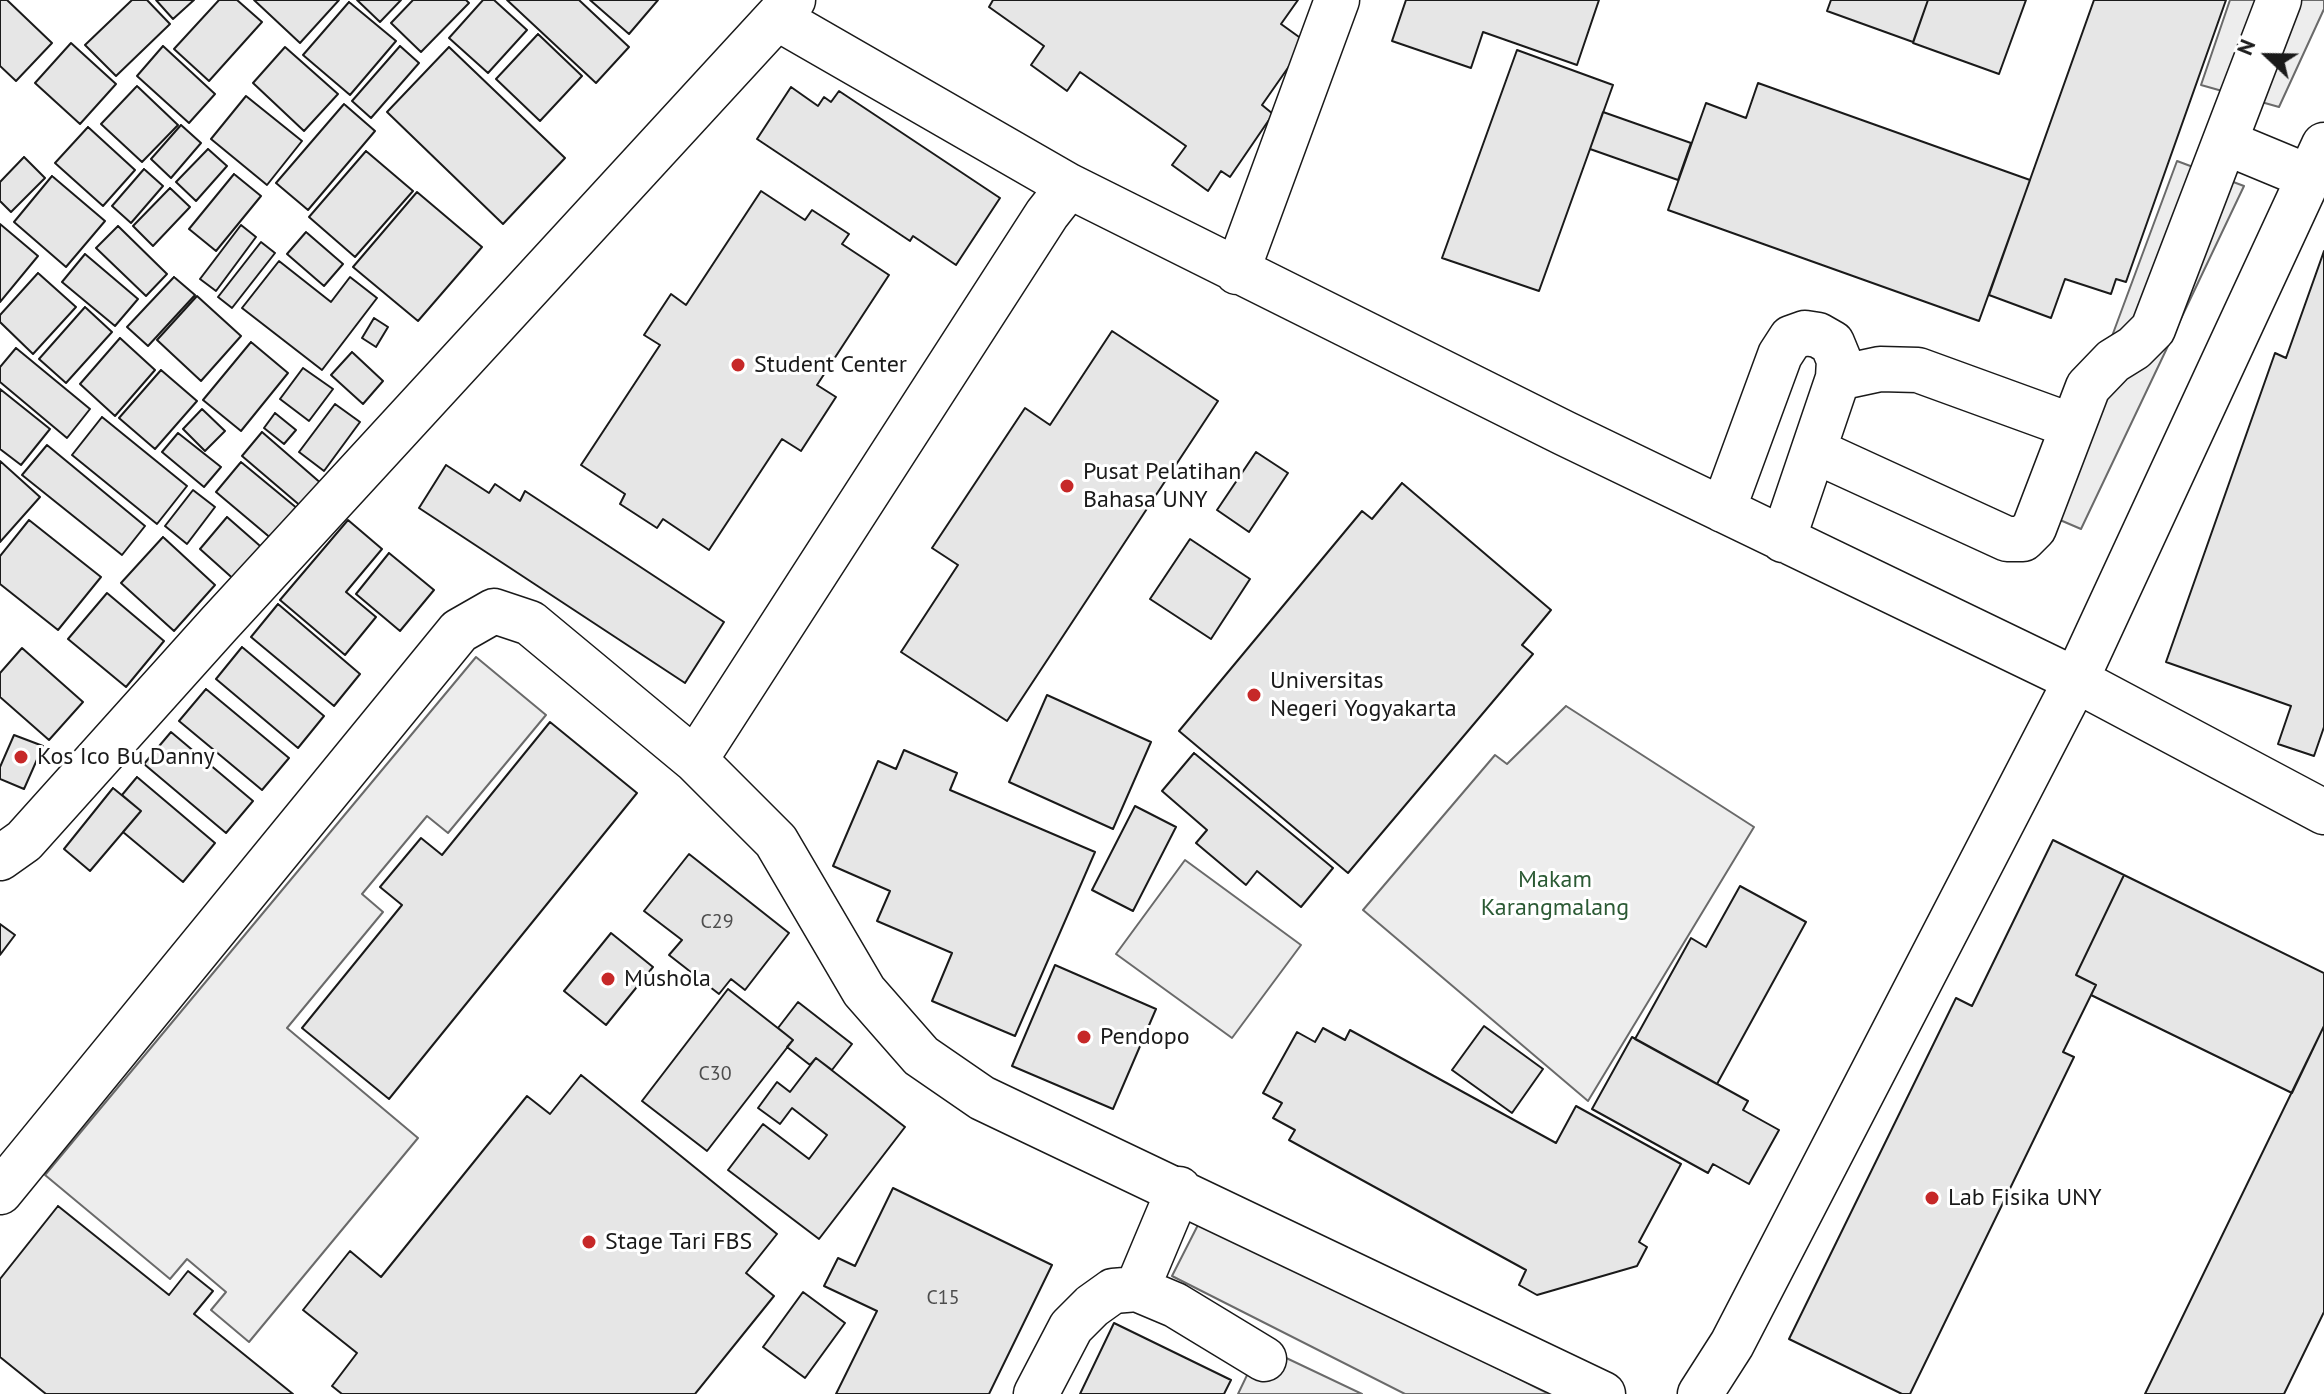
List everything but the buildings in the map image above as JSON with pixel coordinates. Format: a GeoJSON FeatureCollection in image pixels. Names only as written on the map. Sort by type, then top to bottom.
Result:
{"type":"FeatureCollection","features":[{"type":"Feature","properties":{"kind":"street"},"geometry":{"type":"LineString","coordinates":[[1237,272],[1337,0]]}},
{"type":"Feature","properties":{"kind":"street"},"geometry":{"type":"LineString","coordinates":[[1815,451],[2007,539],[2023,539],[2034,528],[2088,387],[2113,361],[2134,348],[2153,329],[2227,143],[2279,0]]}},
{"type":"Feature","properties":{"kind":"street"},"geometry":{"type":"LineString","coordinates":[[0,858],[24,841],[219,624],[785,9],[1069,186],[1237,272],[1783,540],[2076,680],[2324,812]]}},
{"type":"Feature","properties":{"kind":"street"},"geometry":{"type":"LineString","coordinates":[[1700,1394],[1732,1344],[2076,680],[2317,161],[2227,143]]}},
{"type":"Feature","properties":{"kind":"street"},"geometry":{"type":"LineString","coordinates":[[695,760],[1069,186]]}},
{"type":"Feature","properties":{"kind":"street"},"geometry":{"type":"LineString","coordinates":[[1723,510],[1780,355],[1791,338],[1805,333],[1818,335],[1832,343],[1839,360],[1838,378],[1783,540]]}},
{"type":"Feature","properties":{"kind":"street"},"geometry":{"type":"LineString","coordinates":[[1838,378],[1880,369],[1918,370],[2072,426]]}},
{"type":"Feature","properties":{"kind":"street"},"geometry":{"type":"LineString","coordinates":[[0,1192],[459,631],[494,611],[530,623],[695,760],[776,841],[864,991],[921,1056],[982,1098],[1179,1189],[1603,1394]]}},
{"type":"Feature","properties":{"kind":"street"},"geometry":{"type":"LineString","coordinates":[[1137,1289],[1179,1189]]}},
{"type":"Feature","properties":{"kind":"street"},"geometry":{"type":"LineString","coordinates":[[1036,1394],[1071,1327],[1113,1291],[1137,1289],[1175,1305],[1264,1359]]}},
{"type":"Feature","properties":{"kind":"shaded area"},"geometry":{"type":"Polygon","coordinates":[[[2230,0],[2324,0],[2324,9],[2279,107],[2201,85],[2230,0]]]}},
{"type":"Feature","properties":{"kind":"shaded area"},"geometry":{"type":"Polygon","coordinates":[[[2177,161],[2244,186],[2081,529],[2046,514],[2177,161]]]}},
{"type":"Feature","properties":{"kind":"shaded area"},"geometry":{"type":"Polygon","coordinates":[[[476,657],[546,715],[448,833],[427,816],[362,894],[383,912],[287,1028],[418,1138],[249,1342],[211,1310],[226,1292],[187,1259],[170,1279],[45,1175],[476,657]]]}},
{"type":"Feature","properties":{"kind":"shaded area","name":"Makam Karangmalang"},"geometry":{"type":"Polygon","coordinates":[[[1566,706],[1754,827],[1588,1101],[1363,910],[1495,755],[1507,764],[1566,706]]]}},
{"type":"Feature","properties":{"kind":"shaded area"},"geometry":{"type":"Polygon","coordinates":[[[1185,860],[1301,945],[1232,1038],[1116,954],[1185,860]]]}},
{"type":"Feature","properties":{"kind":"shaded area"},"geometry":{"type":"Polygon","coordinates":[[[1201,1219],[1549,1394],[1405,1394],[1172,1276],[1201,1219]]]}},
{"type":"Feature","properties":{"kind":"shaded area"},"geometry":{"type":"Polygon","coordinates":[[[1261,1346],[1362,1394],[1238,1394],[1261,1346]]]}},
{"type":"Feature","properties":{"kind":"place","name":"Student Center"},"geometry":{"type":"Point","coordinates":[738,365]}},
{"type":"Feature","properties":{"kind":"place","name":"Pusat Pelatihan Bahasa UNY"},"geometry":{"type":"Point","coordinates":[1067,486]}},
{"type":"Feature","properties":{"kind":"place","name":"Universitas Negeri Yogyakarta"},"geometry":{"type":"Point","coordinates":[1254,695]}},
{"type":"Feature","properties":{"kind":"place","name":"Kos Ico Bu Danny"},"geometry":{"type":"Point","coordinates":[21,757]}},
{"type":"Feature","properties":{"kind":"place","name":"Mushola"},"geometry":{"type":"Point","coordinates":[608,979]}},
{"type":"Feature","properties":{"kind":"place","name":"Pendopo"},"geometry":{"type":"Point","coordinates":[1084,1037]}},
{"type":"Feature","properties":{"kind":"place","name":"Lab Fisika UNY"},"geometry":{"type":"Point","coordinates":[1932,1198]}},
{"type":"Feature","properties":{"kind":"place","name":"Stage Tari FBS"},"geometry":{"type":"Point","coordinates":[589,1242]}}]}
